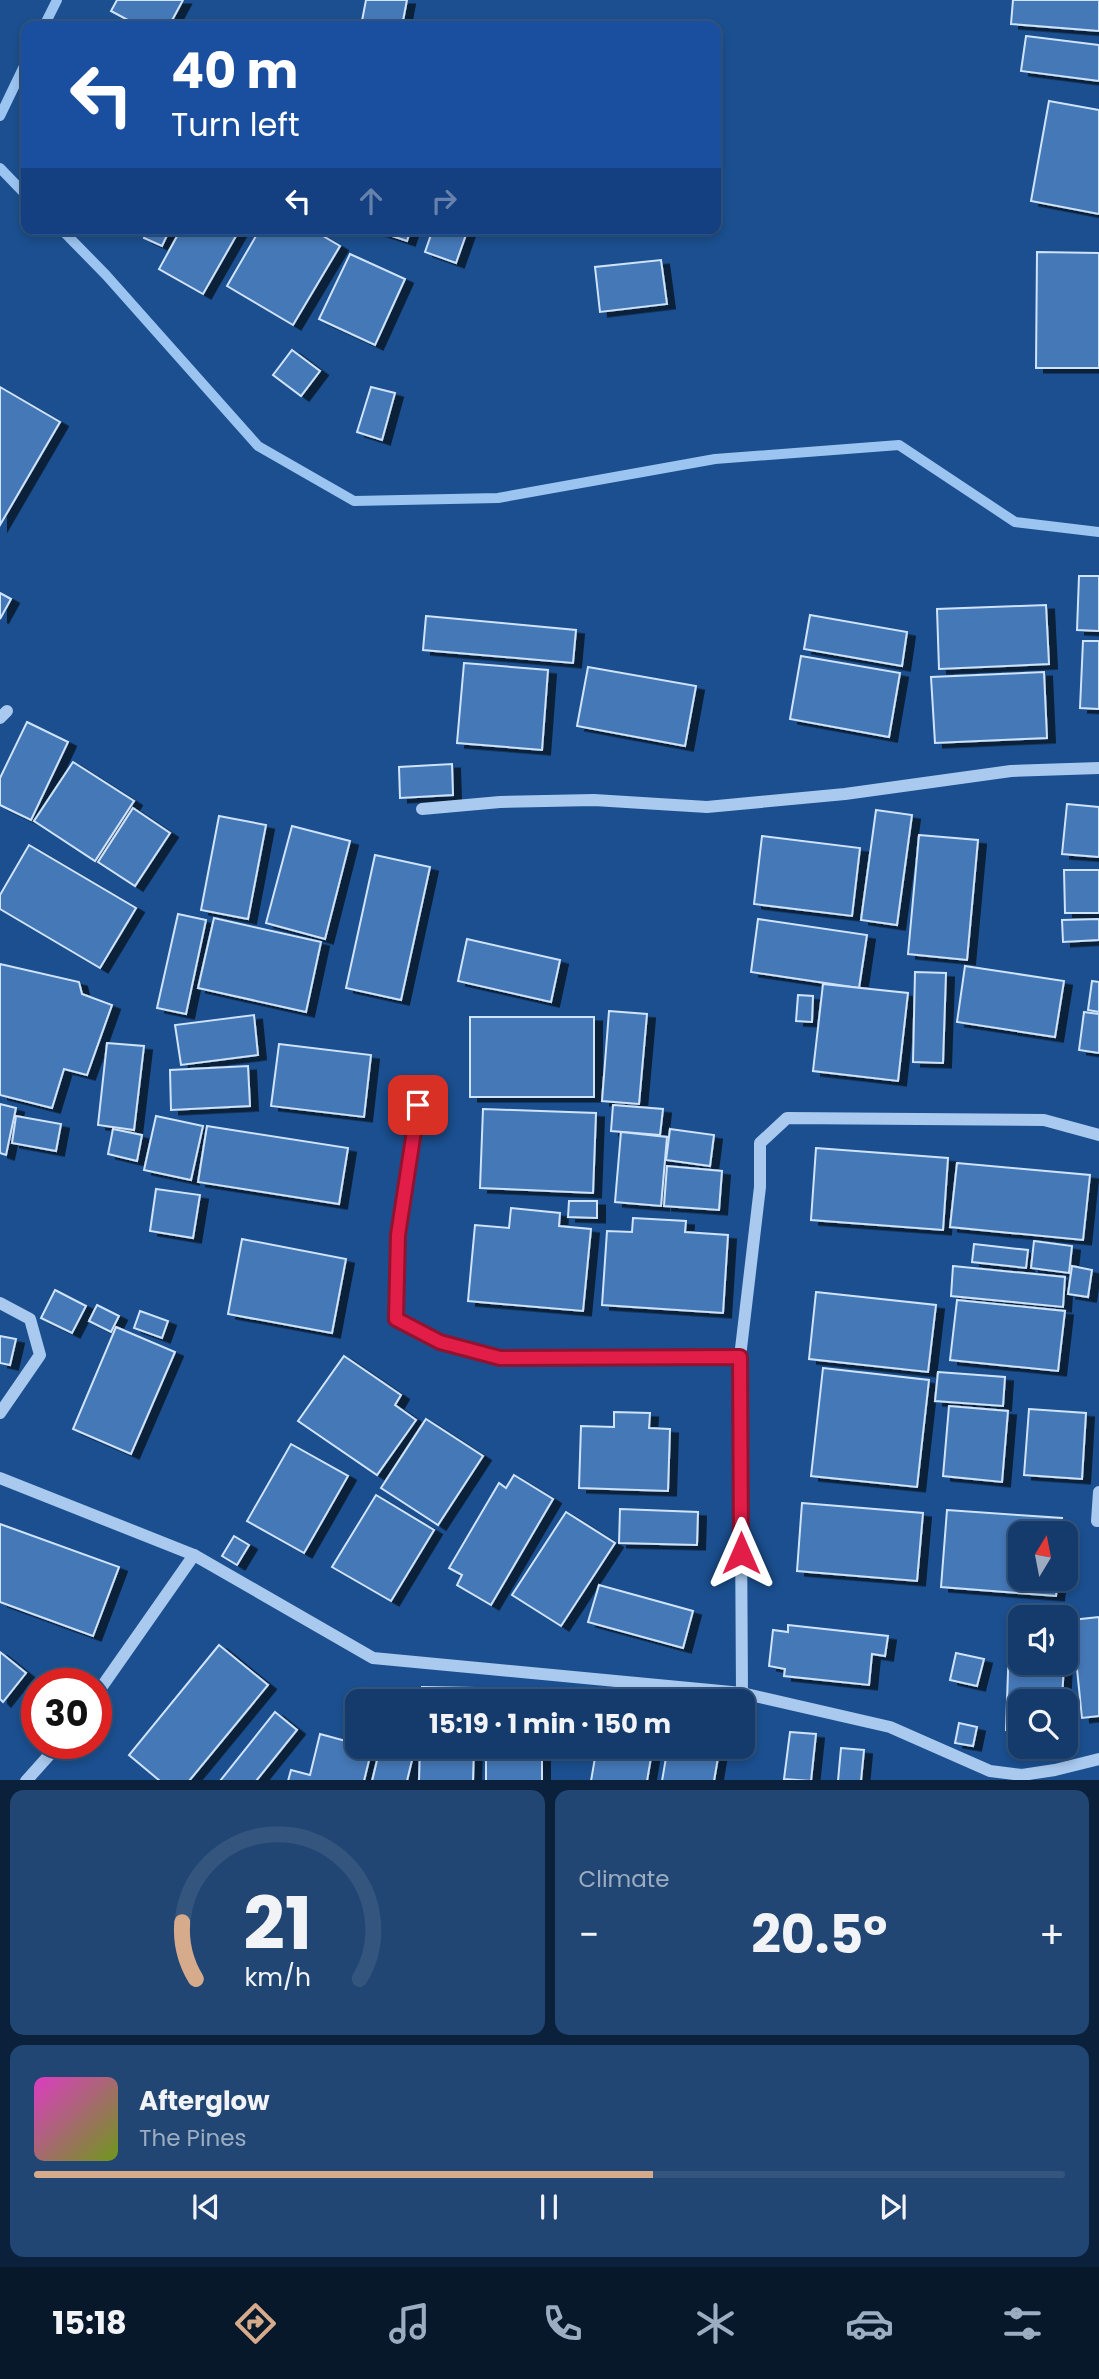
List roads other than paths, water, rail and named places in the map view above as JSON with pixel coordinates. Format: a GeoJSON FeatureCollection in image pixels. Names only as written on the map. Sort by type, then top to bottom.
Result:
{"type":"FeatureCollection","features":[{"type":"Feature","properties":{"kind":"street"},"geometry":{"type":"LineString","coordinates":[[422,809],[594,800],[707,807],[845,793],[1012,771],[1099,768]]}},
{"type":"Feature","properties":{"kind":"street"},"geometry":{"type":"LineString","coordinates":[[418,1105],[398,1235],[396,1319],[440,1342],[500,1358],[740,1357]]}},
{"type":"Feature","properties":{"kind":"street"},"geometry":{"type":"LineString","coordinates":[[742,1689],[740,1357],[760,1187],[760,1143],[787,1118],[1044,1120],[1099,1135]]}},
{"type":"Feature","properties":{"kind":"street"},"geometry":{"type":"LineString","coordinates":[[0,1303],[30,1319],[40,1355],[0,1413]]}},
{"type":"Feature","properties":{"kind":"street"},"geometry":{"type":"LineString","coordinates":[[0,1478],[194,1555],[373,1658],[700,1689]]}},
{"type":"Feature","properties":{"kind":"street"},"geometry":{"type":"LineString","coordinates":[[1097,1521],[1099,1492]]}},
{"type":"Feature","properties":{"kind":"street"},"geometry":{"type":"LineString","coordinates":[[112,1672],[194,1555]]}},
{"type":"Feature","properties":{"kind":"street"},"geometry":{"type":"LineString","coordinates":[[755,1696],[890,1727],[990,1771],[1022,1775],[1099,1759]]}},
{"type":"Feature","properties":{"kind":"street"},"geometry":{"type":"LineString","coordinates":[[26,1780],[45,1759]]}},
{"type":"Feature","properties":{"kind":"waterway"},"geometry":{"type":"LineString","coordinates":[[46,21],[57,0]]}},
{"type":"Feature","properties":{"kind":"waterway"},"geometry":{"type":"LineString","coordinates":[[0,116],[21,72]]}},
{"type":"Feature","properties":{"kind":"waterway"},"geometry":{"type":"LineString","coordinates":[[0,168],[21,190]]}},
{"type":"Feature","properties":{"kind":"waterway"},"geometry":{"type":"LineString","coordinates":[[67,235],[106,275],[258,446],[354,501],[498,498],[715,459],[899,445],[1015,522],[1099,532]]}}]}
